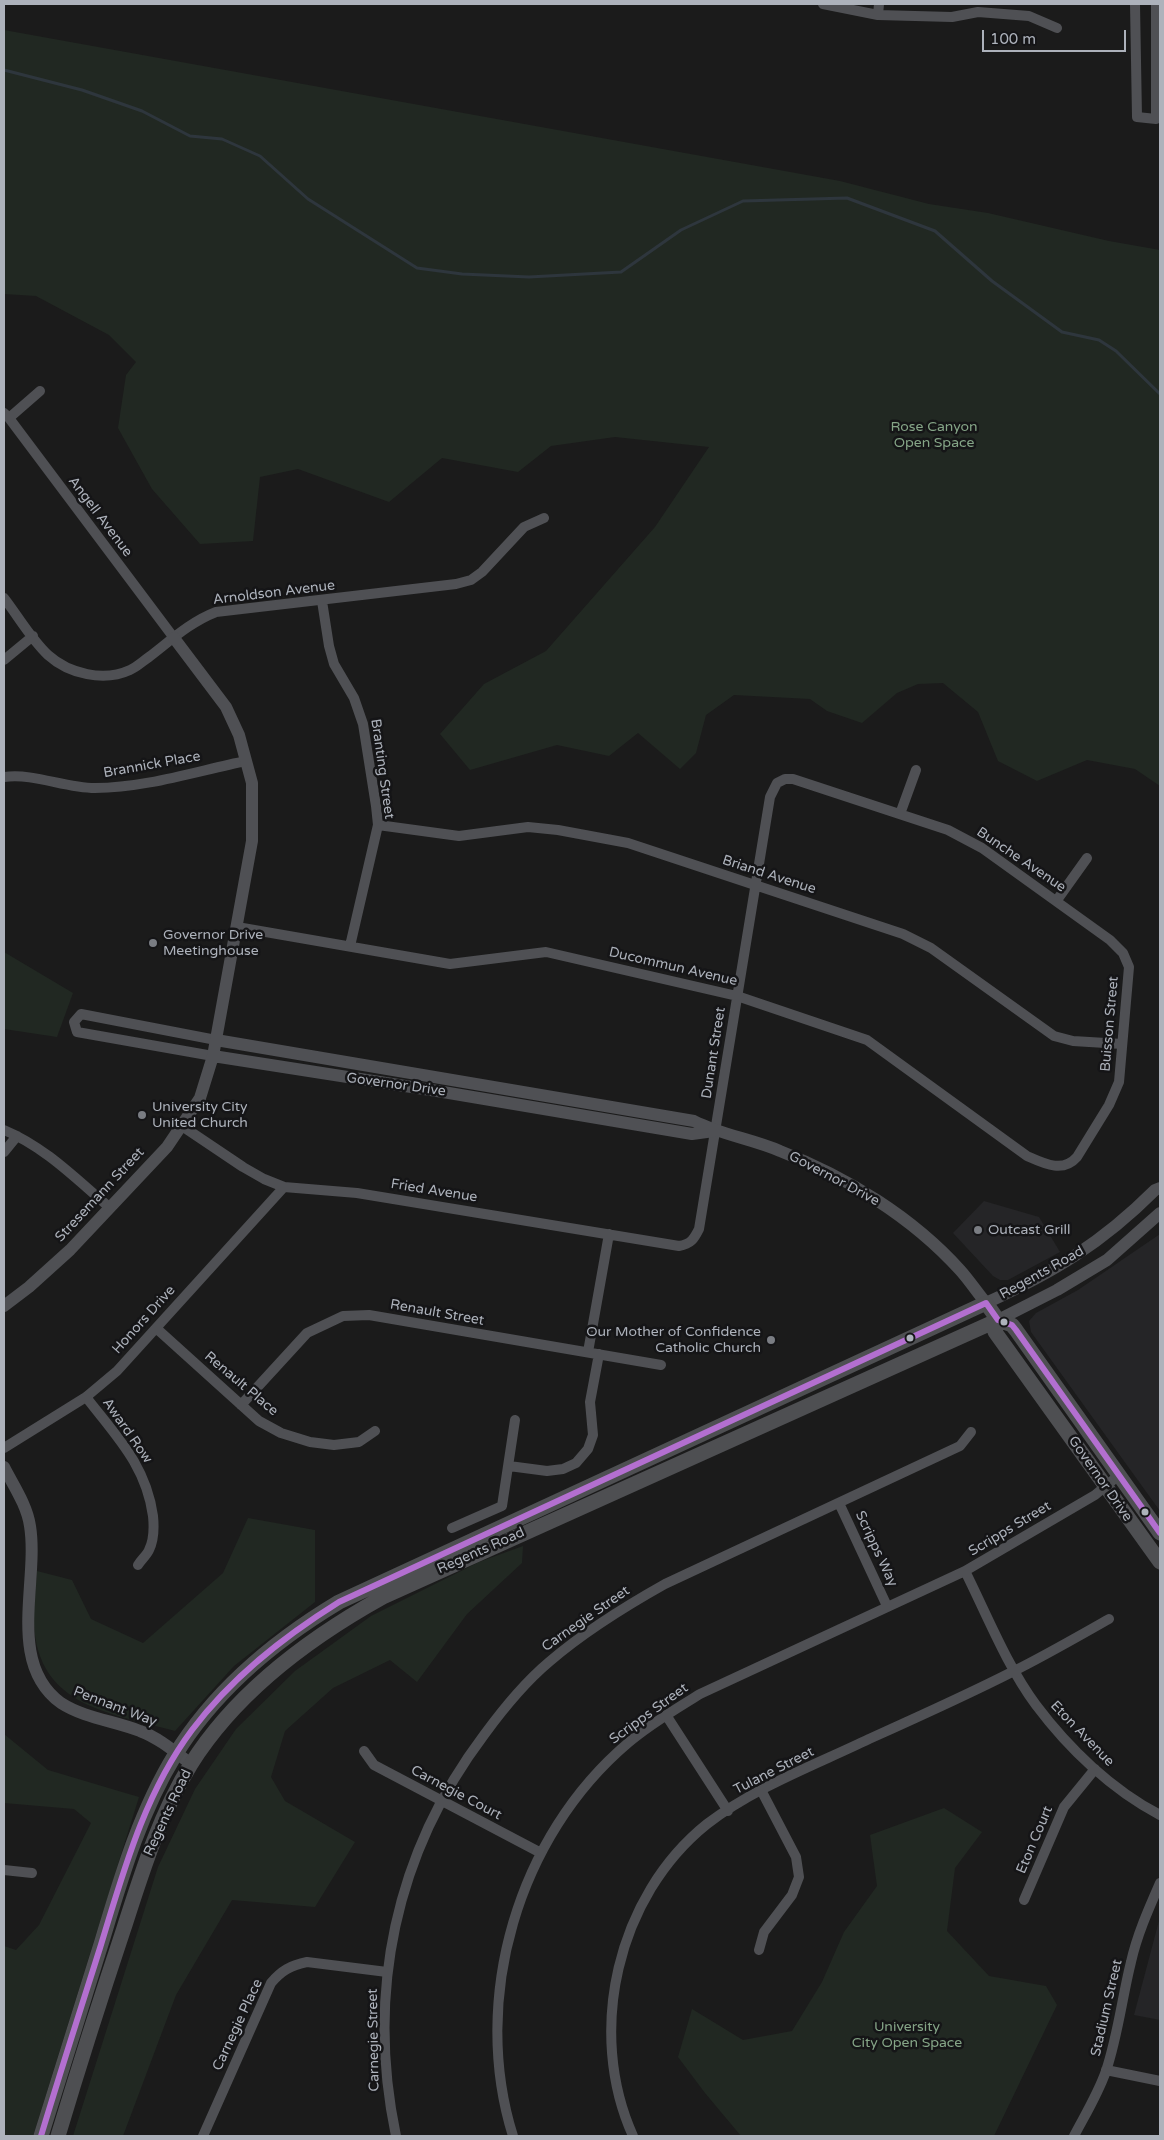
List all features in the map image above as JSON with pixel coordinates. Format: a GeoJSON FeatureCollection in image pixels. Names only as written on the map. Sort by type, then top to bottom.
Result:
{"type":"FeatureCollection","features":[{"type":"Feature","properties":{"kind":"main road","name":"Governor Drive"},"geometry":{"type":"LineString","coordinates":[[986,1303],[998,1320],[1012,1325],[1016,1330],[1160,1533]]}},
{"type":"Feature","properties":{"kind":"main road","name":"Regents Road"},"geometry":{"type":"LineString","coordinates":[[41,2136],[128,1857],[150,1802],[176,1753],[224,1692],[260,1656],[284,1637],[339,1602],[986,1303]]}},
{"type":"Feature","properties":{"kind":"main road","name":"Governor Drive"},"geometry":{"type":"LineString","coordinates":[[998,1320],[995,1332],[1160,1562]]}},
{"type":"Feature","properties":{"kind":"main road","name":"Regents Road"},"geometry":{"type":"LineString","coordinates":[[58,2136],[147,1858],[167,1811],[191,1764],[222,1724],[270,1674],[320,1636],[382,1597],[998,1320]]}},
{"type":"Feature","properties":{"kind":"street"},"geometry":{"type":"LineString","coordinates":[[823,4],[878,16],[952,17],[978,12],[1029,16],[1057,28]]}},
{"type":"Feature","properties":{"kind":"street"},"geometry":{"type":"LineString","coordinates":[[878,16],[879,4]]}},
{"type":"Feature","properties":{"kind":"street"},"geometry":{"type":"LineString","coordinates":[[1135,4],[1137,116],[1156,119],[1156,4]]}},
{"type":"Feature","properties":{"kind":"street"},"geometry":{"type":"LineString","coordinates":[[7,415],[40,391]]}},
{"type":"Feature","properties":{"kind":"street","name":"Angell Avenue"},"geometry":{"type":"LineString","coordinates":[[7,415],[174,638]]}},
{"type":"Feature","properties":{"kind":"street","name":"Arnoldson Avenue"},"geometry":{"type":"LineString","coordinates":[[4,598],[48,655],[65,666],[81,673],[98,676],[115,674],[131,670],[202,617],[216,612],[322,601],[456,584],[471,580],[482,572],[524,527],[544,518]]}},
{"type":"Feature","properties":{"kind":"street","name":"Branting Street"},"geometry":{"type":"LineString","coordinates":[[322,601],[329,646],[334,664],[354,698],[363,724],[378,825],[350,946]]}},
{"type":"Feature","properties":{"kind":"street"},"geometry":{"type":"LineString","coordinates":[[4,660],[33,636]]}},
{"type":"Feature","properties":{"kind":"street","name":"Stresemann Street"},"geometry":{"type":"LineString","coordinates":[[4,1306],[29,1288],[70,1250],[166,1147],[200,1098],[213,1056],[237,927],[252,832],[252,784],[239,735],[226,707],[174,638]]}},
{"type":"Feature","properties":{"kind":"street","name":"Brannick Place"},"geometry":{"type":"LineString","coordinates":[[4,777],[33,778],[76,788],[97,788],[133,785],[246,761]]}},
{"type":"Feature","properties":{"kind":"street"},"geometry":{"type":"LineString","coordinates":[[900,814],[916,770]]}},
{"type":"Feature","properties":{"kind":"street","name":"Bunche Avenue"},"geometry":{"type":"LineString","coordinates":[[778,783],[785,779],[794,779],[948,830],[982,848],[1057,900],[1110,940],[1123,953]]}},
{"type":"Feature","properties":{"kind":"street","name":"Dunant Street"},"geometry":{"type":"LineString","coordinates":[[693,1240],[699,1228],[770,797],[778,783]]}},
{"type":"Feature","properties":{"kind":"street","name":"Briand Avenue"},"geometry":{"type":"LineString","coordinates":[[378,825],[459,836],[528,827],[558,830],[628,843],[903,934],[931,948],[1054,1036],[1073,1040],[1122,1044]]}},
{"type":"Feature","properties":{"kind":"street"},"geometry":{"type":"LineString","coordinates":[[1057,900],[1087,858]]}},
{"type":"Feature","properties":{"kind":"street","name":"Ducommun Avenue"},"geometry":{"type":"LineString","coordinates":[[237,927],[450,964],[546,952],[737,996],[867,1040],[1028,1156],[1046,1165],[1061,1167]]}},
{"type":"Feature","properties":{"kind":"street","name":"Buisson Street"},"geometry":{"type":"LineString","coordinates":[[1061,1167],[1071,1164],[1077,1157],[1109,1105],[1119,1082],[1129,967],[1123,953]]}},
{"type":"Feature","properties":{"kind":"street","name":"Governor Drive"},"geometry":{"type":"LineString","coordinates":[[715,1131],[692,1134],[213,1056],[77,1032],[74,1022],[81,1014],[216,1040],[694,1121],[715,1131],[777,1149],[805,1161],[871,1197],[913,1227],[938,1249],[960,1270],[986,1303]]}},
{"type":"Feature","properties":{"kind":"street","name":"Fried Avenue"},"geometry":{"type":"LineString","coordinates":[[182,1126],[243,1167],[264,1179],[284,1186],[357,1193],[679,1246],[687,1245],[693,1240]]}},
{"type":"Feature","properties":{"kind":"street"},"geometry":{"type":"LineString","coordinates":[[4,1130],[49,1156],[109,1207]]}},
{"type":"Feature","properties":{"kind":"street"},"geometry":{"type":"LineString","coordinates":[[4,1152],[17,1136]]}},
{"type":"Feature","properties":{"kind":"street","name":"Honors Drive"},"geometry":{"type":"LineString","coordinates":[[4,1448],[86,1397],[117,1371],[284,1186]]}},
{"type":"Feature","properties":{"kind":"street","name":"Regents Road"},"geometry":{"type":"LineString","coordinates":[[986,1303],[1071,1260],[1130,1215],[1155,1190],[1160,1188]]}},
{"type":"Feature","properties":{"kind":"street","name":"Regents Road"},"geometry":{"type":"LineString","coordinates":[[998,1320],[1057,1290],[1106,1260],[1160,1213]]}},
{"type":"Feature","properties":{"kind":"street"},"geometry":{"type":"LineString","coordinates":[[508,1466],[547,1471],[563,1469],[576,1462],[588,1449],[593,1434],[590,1402],[593,1353],[609,1234]]}},
{"type":"Feature","properties":{"kind":"street","name":"Renault Street"},"geometry":{"type":"LineString","coordinates":[[241,1405],[307,1333],[343,1316],[369,1315],[661,1365]]}},
{"type":"Feature","properties":{"kind":"street","name":"Renault Place"},"geometry":{"type":"LineString","coordinates":[[156,1328],[259,1421],[281,1433],[310,1442],[334,1445],[359,1442],[375,1431]]}},
{"type":"Feature","properties":{"kind":"street","name":"Award Row"},"geometry":{"type":"LineString","coordinates":[[86,1397],[130,1454],[144,1479],[151,1502],[154,1527],[150,1549],[138,1565]]}},
{"type":"Feature","properties":{"kind":"street"},"geometry":{"type":"LineString","coordinates":[[452,1528],[502,1506],[515,1420]]}},
{"type":"Feature","properties":{"kind":"street","name":"Carnegie Street"},"geometry":{"type":"LineString","coordinates":[[396,2136],[389,2102],[384,2012],[387,1972],[398,1911],[420,1845],[441,1801],[469,1754],[508,1703],[548,1663],[583,1634],[619,1610],[665,1584],[960,1446],[971,1432]]}},
{"type":"Feature","properties":{"kind":"street","name":"Pennant Way"},"geometry":{"type":"LineString","coordinates":[[4,1467],[21,1499],[30,1525],[28,1638],[37,1672],[49,1690],[61,1702],[77,1711],[141,1731],[154,1737],[191,1764]]}},
{"type":"Feature","properties":{"kind":"street","name":"Scripps Street"},"geometry":{"type":"LineString","coordinates":[[513,2136],[501,2086],[498,2034],[500,1990],[506,1950],[517,1907],[541,1853],[567,1809],[599,1771],[628,1743],[666,1715],[700,1694],[965,1571],[1095,1495],[1119,1476]]}},
{"type":"Feature","properties":{"kind":"street","name":"Scripps Way"},"geometry":{"type":"LineString","coordinates":[[839,1503],[887,1606]]}},
{"type":"Feature","properties":{"kind":"street","name":"Eton Avenue"},"geometry":{"type":"LineString","coordinates":[[965,1571],[1015,1671],[1036,1704],[1062,1736],[1095,1769],[1123,1793],[1160,1815]]}},
{"type":"Feature","properties":{"kind":"street","name":"Tulane Street"},"geometry":{"type":"LineString","coordinates":[[633,2136],[617,2092],[612,2058],[611,2026],[615,1984],[625,1944],[642,1906],[680,1851],[707,1825],[761,1790],[1015,1671],[1109,1619]]}},
{"type":"Feature","properties":{"kind":"street"},"geometry":{"type":"LineString","coordinates":[[666,1715],[728,1811]]}},
{"type":"Feature","properties":{"kind":"street","name":"Carnegie Court"},"geometry":{"type":"LineString","coordinates":[[364,1751],[374,1765],[541,1853]]}},
{"type":"Feature","properties":{"kind":"street","name":"Eton Court"},"geometry":{"type":"LineString","coordinates":[[1024,1900],[1064,1807],[1095,1769]]}},
{"type":"Feature","properties":{"kind":"street"},"geometry":{"type":"LineString","coordinates":[[759,1950],[764,1932],[792,1895],[799,1877],[796,1857],[761,1790]]}},
{"type":"Feature","properties":{"kind":"street"},"geometry":{"type":"LineString","coordinates":[[4,1870],[32,1873]]}},
{"type":"Feature","properties":{"kind":"street","name":"Stadium Street"},"geometry":{"type":"LineString","coordinates":[[1074,2136],[1102,2083],[1115,2041],[1131,1961],[1145,1918],[1160,1882]]}},
{"type":"Feature","properties":{"kind":"street","name":"Carnegie Place"},"geometry":{"type":"LineString","coordinates":[[203,2136],[271,1983],[277,1975],[294,1965],[307,1962],[387,1972]]}},
{"type":"Feature","properties":{"kind":"street"},"geometry":{"type":"LineString","coordinates":[[1106,2070],[1160,2081]]}},
{"type":"Feature","properties":{"kind":"shaded area"},"geometry":{"type":"Polygon","coordinates":[[[984,1201],[1039,1217],[1060,1252],[1008,1280],[1000,1280],[993,1276],[953,1233],[984,1201]]]}},
{"type":"Feature","properties":{"kind":"shaded area"},"geometry":{"type":"Polygon","coordinates":[[[1160,1234],[1160,1511],[1031,1332],[1029,1321],[1036,1313],[1078,1290],[1160,1234]]]}},
{"type":"Feature","properties":{"kind":"shaded area"},"geometry":{"type":"Polygon","coordinates":[[[1160,1917],[1160,2020],[1134,2015],[1160,1917]]]}},
{"type":"Feature","properties":{"kind":"green space","name":"Rose Canyon Open Space"},"geometry":{"type":"Polygon","coordinates":[[[4,30],[840,181],[929,204],[988,213],[1109,241],[1160,250],[1160,786],[1135,769],[1087,760],[1037,781],[998,761],[978,712],[943,683],[918,684],[897,693],[862,723],[827,711],[810,699],[734,695],[706,715],[696,753],[680,769],[638,733],[609,756],[557,745],[470,770],[440,734],[484,684],[546,651],[655,527],[709,447],[615,437],[551,446],[518,472],[442,458],[389,502],[298,469],[260,477],[253,541],[200,544],[152,489],[118,428],[126,375],[136,362],[109,335],[36,296],[4,294],[4,30]]]}},
{"type":"Feature","properties":{"kind":"green space"},"geometry":{"type":"Polygon","coordinates":[[[4,952],[73,993],[57,1037],[4,1029],[4,952]]]}},
{"type":"Feature","properties":{"kind":"green space"},"geometry":{"type":"Polygon","coordinates":[[[248,1518],[315,1530],[315,1602],[234,1666],[175,1731],[103,1711],[82,1702],[63,1690],[49,1673],[39,1652],[34,1624],[37,1571],[72,1580],[91,1619],[143,1643],[223,1573],[248,1518]]]}},
{"type":"Feature","properties":{"kind":"green space"},"geometry":{"type":"Polygon","coordinates":[[[523,1546],[522,1563],[467,1614],[417,1682],[390,1660],[333,1688],[285,1731],[271,1777],[285,1801],[355,1842],[315,1907],[232,1900],[176,1995],[123,2136],[73,2136],[158,1867],[195,1789],[236,1729],[295,1671],[371,1616],[479,1562],[523,1546]]]}},
{"type":"Feature","properties":{"kind":"green space"},"geometry":{"type":"Polygon","coordinates":[[[4,1734],[48,1770],[139,1797],[33,2136],[4,2136],[4,1946],[16,1950],[39,1925],[91,1823],[74,1809],[4,1803],[4,1734]]]}},
{"type":"Feature","properties":{"kind":"green space","name":"University City Open Space"},"geometry":{"type":"Polygon","coordinates":[[[944,1808],[982,1832],[955,1868],[947,1931],[989,1976],[1046,1986],[1057,2005],[994,2136],[741,2136],[678,2057],[692,2009],[743,2040],[792,2031],[822,1982],[844,1932],[877,1886],[870,1835],[944,1808]]]}},
{"type":"Feature","properties":{"kind":"waterway"},"geometry":{"type":"LineString","coordinates":[[4,70],[82,90],[142,111],[190,136],[222,139],[260,156],[308,199],[417,268],[462,274],[529,277],[621,272],[681,230],[743,201],[847,198],[935,231],[992,281],[1062,332],[1099,340],[1116,351],[1160,394]]}},
{"type":"Feature","properties":{"kind":"transit line"},"geometry":{"type":"LineString","coordinates":[[41,2136],[127,1863],[148,1807],[175,1755],[192,1730],[241,1675],[298,1629],[339,1602],[986,1303],[998,1320],[1012,1325],[1016,1330],[1160,1533]]}},
{"type":"Feature","properties":{"kind":"place","name":"Governor Drive Meetinghouse"},"geometry":{"type":"Point","coordinates":[153,943]}},
{"type":"Feature","properties":{"kind":"place","name":"University City United Church"},"geometry":{"type":"Point","coordinates":[142,1115]}},
{"type":"Feature","properties":{"kind":"place","name":"Outcast Grill"},"geometry":{"type":"Point","coordinates":[978,1230]}},
{"type":"Feature","properties":{"kind":"place","name":"Our Mother of Confidence Catholic Church"},"geometry":{"type":"Point","coordinates":[771,1340]}}]}
